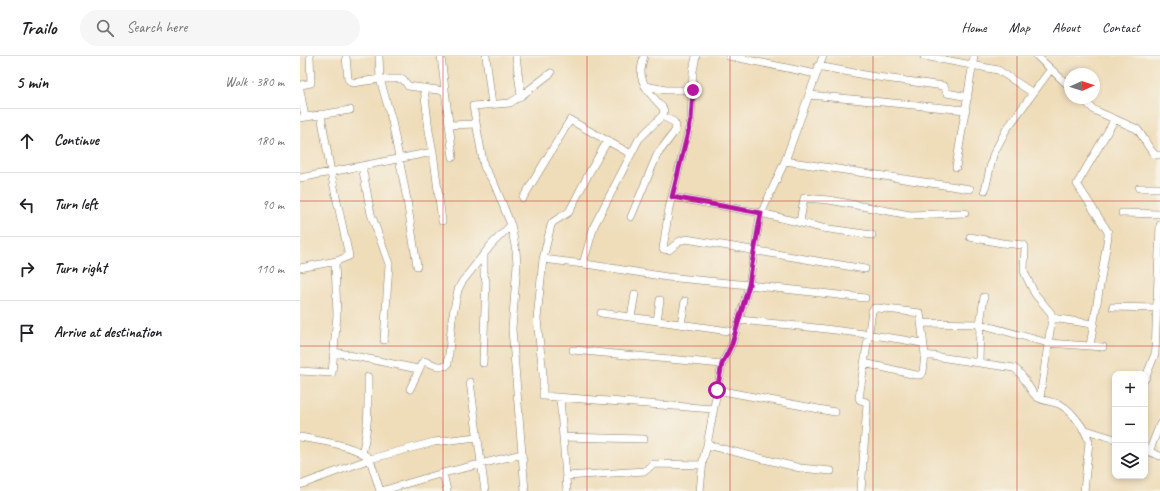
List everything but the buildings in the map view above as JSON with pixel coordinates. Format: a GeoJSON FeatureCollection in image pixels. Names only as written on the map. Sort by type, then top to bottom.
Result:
{"type":"FeatureCollection","features":[{"type":"Feature","properties":{"kind":"street"},"geometry":{"type":"LineString","coordinates":[[310,56],[311,83],[301,85],[300,88],[302,117],[350,110]]}},
{"type":"Feature","properties":{"kind":"street"},"geometry":{"type":"LineString","coordinates":[[346,56],[349,82],[352,83],[380,79],[403,78],[408,86],[445,91]]}},
{"type":"Feature","properties":{"kind":"street"},"geometry":{"type":"LineString","coordinates":[[379,56],[380,79],[392,121],[417,266]]}},
{"type":"Feature","properties":{"kind":"street"},"geometry":{"type":"LineString","coordinates":[[441,56],[453,157]]}},
{"type":"Feature","properties":{"kind":"street"},"geometry":{"type":"LineString","coordinates":[[486,56],[492,105]]}},
{"type":"Feature","properties":{"kind":"street"},"geometry":{"type":"LineString","coordinates":[[516,56],[521,96]]}},
{"type":"Feature","properties":{"kind":"street"},"geometry":{"type":"LineString","coordinates":[[583,264],[594,226],[631,154],[639,139],[662,116],[664,112],[663,108],[642,80],[641,72],[644,56]]}},
{"type":"Feature","properties":{"kind":"street"},"geometry":{"type":"LineString","coordinates":[[696,56],[693,71],[691,120],[672,197],[663,249],[669,250],[680,241],[686,239],[865,269]]}},
{"type":"Feature","properties":{"kind":"street"},"geometry":{"type":"LineString","coordinates":[[729,56],[816,74]]}},
{"type":"Feature","properties":{"kind":"street"},"geometry":{"type":"LineString","coordinates":[[700,491],[703,460],[722,364],[732,344],[749,285],[761,213],[785,161],[818,66],[823,56]]}},
{"type":"Feature","properties":{"kind":"street"},"geometry":{"type":"LineString","coordinates":[[924,56],[973,64],[998,70],[1033,93]]}},
{"type":"Feature","properties":{"kind":"street"},"geometry":{"type":"LineString","coordinates":[[956,167],[974,56]]}},
{"type":"Feature","properties":{"kind":"street"},"geometry":{"type":"LineString","coordinates":[[1038,56],[1064,81]]}},
{"type":"Feature","properties":{"kind":"street"},"geometry":{"type":"LineString","coordinates":[[818,66],[870,76],[944,86],[947,93],[968,97]]}},
{"type":"Feature","properties":{"kind":"street"},"geometry":{"type":"LineString","coordinates":[[985,190],[993,155],[1006,130],[1051,69]]}},
{"type":"Feature","properties":{"kind":"street"},"geometry":{"type":"LineString","coordinates":[[525,491],[512,329],[517,264],[516,251],[511,225],[494,183],[484,167],[473,106],[510,103],[551,73]]}},
{"type":"Feature","properties":{"kind":"street"},"geometry":{"type":"LineString","coordinates":[[645,86],[666,90],[693,90]]}},
{"type":"Feature","properties":{"kind":"street"},"geometry":{"type":"LineString","coordinates":[[424,88],[442,221]]}},
{"type":"Feature","properties":{"kind":"street"},"geometry":{"type":"LineString","coordinates":[[809,95],[966,110]]}},
{"type":"Feature","properties":{"kind":"street"},"geometry":{"type":"LineString","coordinates":[[1088,104],[1094,110],[1137,129],[1142,135],[1149,149],[1155,155],[1160,155]]}},
{"type":"Feature","properties":{"kind":"street"},"geometry":{"type":"LineString","coordinates":[[300,268],[335,261],[349,256],[331,173],[321,114]]}},
{"type":"Feature","properties":{"kind":"street"},"geometry":{"type":"LineString","coordinates":[[631,217],[657,155],[675,130],[676,126],[674,122],[662,116]]}},
{"type":"Feature","properties":{"kind":"street"},"geometry":{"type":"LineString","coordinates":[[1090,346],[1108,232],[1078,184],[1115,119]]}},
{"type":"Feature","properties":{"kind":"street"},"geometry":{"type":"LineString","coordinates":[[524,198],[570,120],[631,154]]}},
{"type":"Feature","properties":{"kind":"street"},"geometry":{"type":"LineString","coordinates":[[449,125],[476,124]]}},
{"type":"Feature","properties":{"kind":"street"},"geometry":{"type":"LineString","coordinates":[[608,140],[588,172],[569,212],[553,222],[551,225],[543,259],[537,319],[543,374],[543,396],[713,409]]}},
{"type":"Feature","properties":{"kind":"street"},"geometry":{"type":"LineString","coordinates":[[300,178],[433,152]]}},
{"type":"Feature","properties":{"kind":"street"},"geometry":{"type":"LineString","coordinates":[[785,161],[970,189]]}},
{"type":"Feature","properties":{"kind":"street"},"geometry":{"type":"LineString","coordinates":[[362,166],[371,214],[389,264],[384,340]]}},
{"type":"Feature","properties":{"kind":"street"},"geometry":{"type":"LineString","coordinates":[[1139,188],[1160,188]]}},
{"type":"Feature","properties":{"kind":"street"},"geometry":{"type":"LineString","coordinates":[[672,197],[761,213],[822,228],[872,235]]}},
{"type":"Feature","properties":{"kind":"street"},"geometry":{"type":"LineString","coordinates":[[800,222],[804,198],[829,200],[910,215],[965,213]]}},
{"type":"Feature","properties":{"kind":"street"},"geometry":{"type":"LineString","coordinates":[[1122,213],[1160,214]]}},
{"type":"Feature","properties":{"kind":"street"},"geometry":{"type":"LineString","coordinates":[[410,389],[422,363],[424,362],[442,367],[448,364],[452,319],[458,290],[462,282],[484,254],[498,237],[511,225]]}},
{"type":"Feature","properties":{"kind":"street"},"geometry":{"type":"LineString","coordinates":[[1148,372],[1155,354],[1160,225]]}},
{"type":"Feature","properties":{"kind":"street"},"geometry":{"type":"LineString","coordinates":[[970,237],[1002,243],[1024,244],[1025,274],[1035,294],[1050,313],[1052,318],[1040,398]]}},
{"type":"Feature","properties":{"kind":"street"},"geometry":{"type":"LineString","coordinates":[[483,363],[486,281],[484,275],[484,254]]}},
{"type":"Feature","properties":{"kind":"street"},"geometry":{"type":"LineString","coordinates":[[543,259],[667,277],[865,298]]}},
{"type":"Feature","properties":{"kind":"street"},"geometry":{"type":"LineString","coordinates":[[300,371],[332,373],[336,315],[335,261]]}},
{"type":"Feature","properties":{"kind":"street"},"geometry":{"type":"LineString","coordinates":[[631,317],[635,294]]}},
{"type":"Feature","properties":{"kind":"street"},"geometry":{"type":"LineString","coordinates":[[979,363],[980,324],[984,297]]}},
{"type":"Feature","properties":{"kind":"street"},"geometry":{"type":"LineString","coordinates":[[657,321],[660,300]]}},
{"type":"Feature","properties":{"kind":"street"},"geometry":{"type":"LineString","coordinates":[[681,324],[685,301]]}},
{"type":"Feature","properties":{"kind":"street"},"geometry":{"type":"LineString","coordinates":[[1113,307],[1157,308]]}},
{"type":"Feature","properties":{"kind":"street"},"geometry":{"type":"LineString","coordinates":[[861,491],[867,404],[859,398],[868,333],[872,311],[874,308],[918,312],[921,316],[922,343],[925,356],[923,372],[920,375],[864,363]]}},
{"type":"Feature","properties":{"kind":"street"},"geometry":{"type":"LineString","coordinates":[[601,313],[736,332]]}},
{"type":"Feature","properties":{"kind":"street"},"geometry":{"type":"LineString","coordinates":[[1052,318],[1093,324]]}},
{"type":"Feature","properties":{"kind":"street"},"geometry":{"type":"LineString","coordinates":[[739,320],[868,333],[922,343]]}},
{"type":"Feature","properties":{"kind":"street"},"geometry":{"type":"LineString","coordinates":[[921,323],[980,324],[1048,343],[1103,347]]}},
{"type":"Feature","properties":{"kind":"street"},"geometry":{"type":"LineString","coordinates":[[573,350],[722,364]]}},
{"type":"Feature","properties":{"kind":"street"},"geometry":{"type":"LineString","coordinates":[[334,352],[418,369]]}},
{"type":"Feature","properties":{"kind":"street"},"geometry":{"type":"LineString","coordinates":[[925,356],[1014,368],[1023,374],[1036,396],[1060,404],[1087,434],[1088,442],[1084,491]]}},
{"type":"Feature","properties":{"kind":"street"},"geometry":{"type":"LineString","coordinates":[[362,453],[368,418],[368,377]]}},
{"type":"Feature","properties":{"kind":"street"},"geometry":{"type":"LineString","coordinates":[[470,382],[485,491]]}},
{"type":"Feature","properties":{"kind":"street"},"geometry":{"type":"LineString","coordinates":[[717,390],[835,412]]}},
{"type":"Feature","properties":{"kind":"street"},"geometry":{"type":"LineString","coordinates":[[560,397],[567,491]]}},
{"type":"Feature","properties":{"kind":"street"},"geometry":{"type":"LineString","coordinates":[[1148,449],[1160,424]]}},
{"type":"Feature","properties":{"kind":"street"},"geometry":{"type":"LineString","coordinates":[[1084,429],[1112,438]]}},
{"type":"Feature","properties":{"kind":"street"},"geometry":{"type":"LineString","coordinates":[[300,437],[350,448],[362,453],[370,459],[381,491],[481,463],[522,454]]}},
{"type":"Feature","properties":{"kind":"street"},"geometry":{"type":"LineString","coordinates":[[300,485],[370,459],[434,442],[477,437]]}},
{"type":"Feature","properties":{"kind":"street"},"geometry":{"type":"LineString","coordinates":[[563,437],[644,439]]}},
{"type":"Feature","properties":{"kind":"street"},"geometry":{"type":"LineString","coordinates":[[707,445],[800,468],[831,471]]}},
{"type":"Feature","properties":{"kind":"street"},"geometry":{"type":"LineString","coordinates":[[1148,451],[1160,456]]}},
{"type":"Feature","properties":{"kind":"street"},"geometry":{"type":"LineString","coordinates":[[566,476],[645,471],[653,464],[703,464]]}},
{"type":"Feature","properties":{"kind":"street"},"geometry":{"type":"LineString","coordinates":[[443,473],[447,491]]}},
{"type":"Feature","properties":{"kind":"route"},"geometry":{"type":"LineString","coordinates":[[693,90],[691,120],[672,197],[761,213],[749,285],[732,344],[722,364],[717,390]]}}]}
